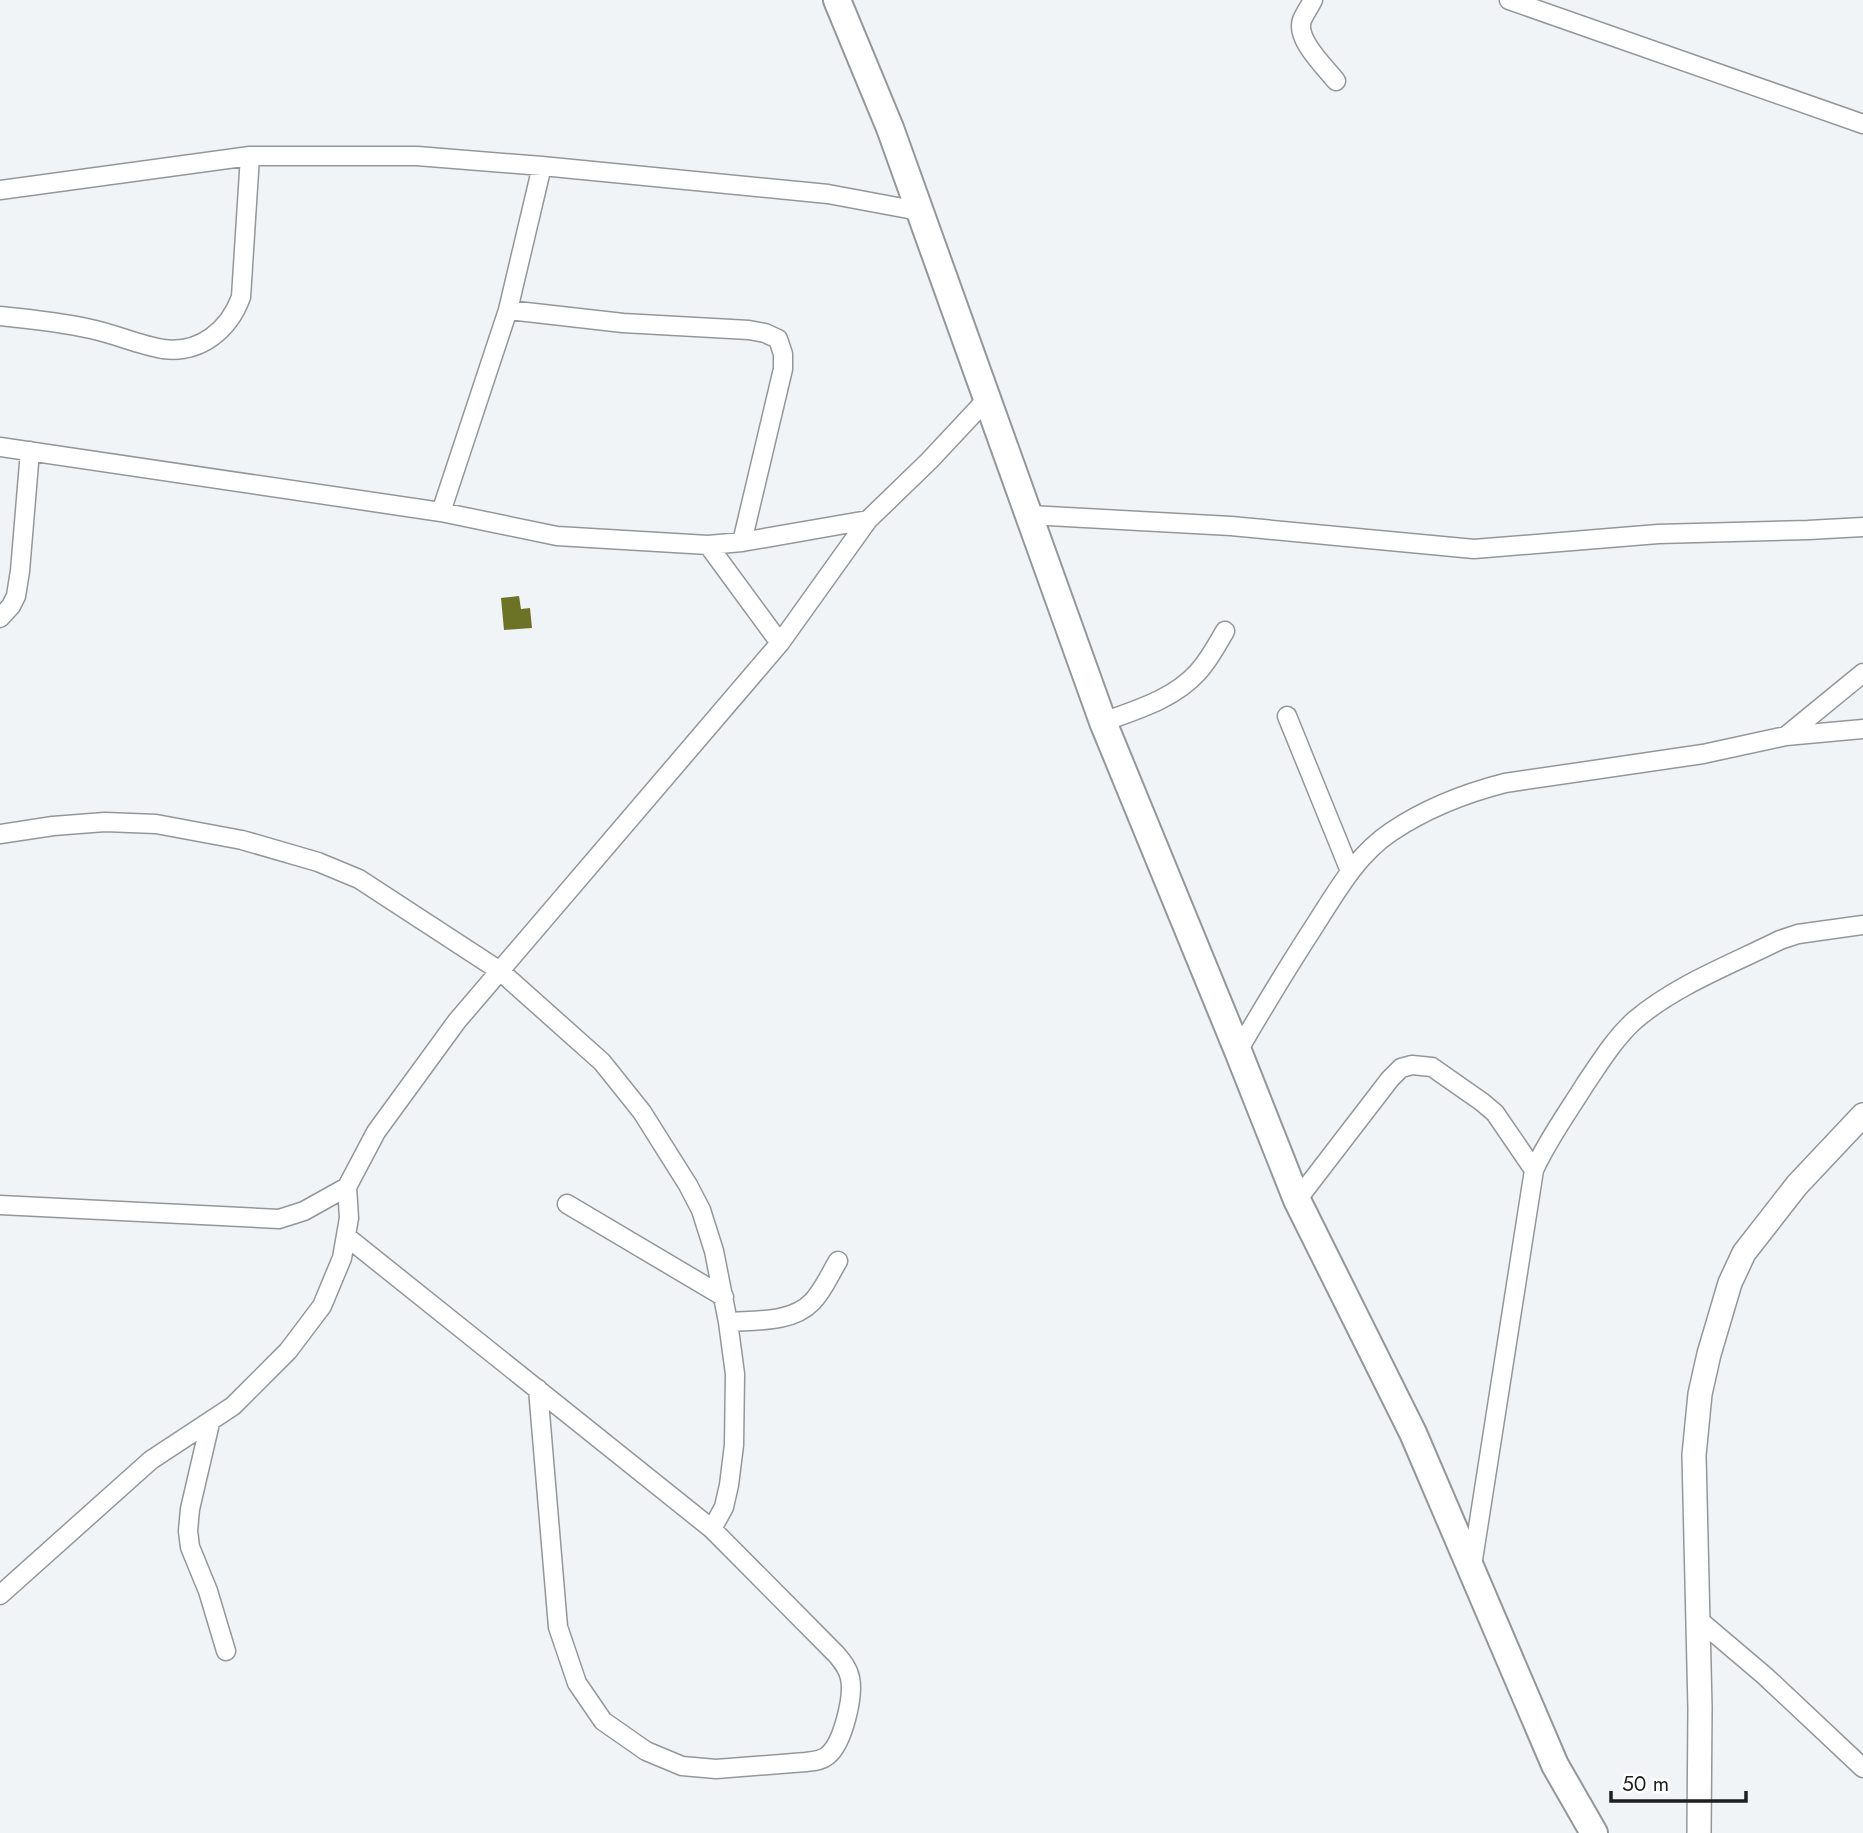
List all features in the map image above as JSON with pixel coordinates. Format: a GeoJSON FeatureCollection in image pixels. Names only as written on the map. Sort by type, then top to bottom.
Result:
{"type":"FeatureCollection","features":[{"type":"Feature","properties":{"kind":"main road"},"geometry":{"type":"LineString","coordinates":[[836,0],[890,128],[1102,722],[1297,1200],[1402,1410],[1555,1765],[1594,1833]]}},
{"type":"Feature","properties":{"kind":"street"},"geometry":{"type":"LineString","coordinates":[[1313,0],[1301,22],[1302,35],[1309,49],[1336,82]]}},
{"type":"Feature","properties":{"kind":"street"},"geometry":{"type":"LineString","coordinates":[[1509,0],[1863,124]]}},
{"type":"Feature","properties":{"kind":"street"},"geometry":{"type":"LineString","coordinates":[[0,190],[250,156],[417,156],[828,194],[919,211]]}},
{"type":"Feature","properties":{"kind":"street"},"geometry":{"type":"LineString","coordinates":[[0,316],[89,328],[165,349],[192,347],[210,340],[234,315],[241,297],[250,156]]}},
{"type":"Feature","properties":{"kind":"street"},"geometry":{"type":"LineString","coordinates":[[441,512],[508,310],[542,166]]}},
{"type":"Feature","properties":{"kind":"street"},"geometry":{"type":"LineString","coordinates":[[508,310],[623,323],[749,330],[778,339],[783,354],[783,369],[742,542]]}},
{"type":"Feature","properties":{"kind":"street"},"geometry":{"type":"LineString","coordinates":[[0,1205],[279,1219],[304,1211],[347,1186],[376,1132],[457,1021],[780,643],[868,520],[988,398]]}},
{"type":"Feature","properties":{"kind":"street"},"geometry":{"type":"LineString","coordinates":[[0,447],[441,512],[557,536],[708,545],[742,542],[868,520]]}},
{"type":"Feature","properties":{"kind":"street"},"geometry":{"type":"LineString","coordinates":[[0,618],[16,596],[30,451]]}},
{"type":"Feature","properties":{"kind":"street"},"geometry":{"type":"LineString","coordinates":[[1030,515],[1231,526],[1474,549],[1658,534],[1863,527]]}},
{"type":"Feature","properties":{"kind":"street"},"geometry":{"type":"LineString","coordinates":[[708,545],[780,643]]}},
{"type":"Feature","properties":{"kind":"street"},"geometry":{"type":"LineString","coordinates":[[1102,722],[1152,704],[1179,689],[1207,662],[1225,631]]}},
{"type":"Feature","properties":{"kind":"street"},"geometry":{"type":"LineString","coordinates":[[1786,736],[1863,673]]}},
{"type":"Feature","properties":{"kind":"street"},"geometry":{"type":"LineString","coordinates":[[1287,716],[1350,871]]}},
{"type":"Feature","properties":{"kind":"street"},"geometry":{"type":"LineString","coordinates":[[1238,1051],[1280,978],[1350,871],[1391,832],[1436,808],[1481,789],[1530,778],[1703,754],[1786,736],[1863,729]]}},
{"type":"Feature","properties":{"kind":"street"},"geometry":{"type":"LineString","coordinates":[[0,834],[105,821],[156,824],[242,840],[318,862],[359,878],[500,971],[602,1062],[642,1112],[701,1210],[724,1297],[735,1374],[734,1445],[724,1507],[712,1529]]}},
{"type":"Feature","properties":{"kind":"street"},"geometry":{"type":"LineString","coordinates":[[1471,1573],[1534,1170],[1555,1130],[1613,1044],[1635,1020],[1651,1008],[1680,990],[1780,940],[1798,934],[1863,925]]}},
{"type":"Feature","properties":{"kind":"street"},"geometry":{"type":"LineString","coordinates":[[1297,1200],[1390,1079],[1402,1068],[1412,1065],[1432,1067],[1489,1107],[1534,1170]]}},
{"type":"Feature","properties":{"kind":"street"},"geometry":{"type":"LineString","coordinates":[[1699,1833],[1699,1620],[1695,1446],[1700,1394],[1717,1324],[1736,1268],[1758,1233],[1797,1185],[1863,1115]]}},
{"type":"Feature","properties":{"kind":"street"},"geometry":{"type":"LineString","coordinates":[[0,1595],[151,1460],[233,1406],[271,1369],[322,1306],[336,1276],[347,1237],[347,1186]]}},
{"type":"Feature","properties":{"kind":"street"},"geometry":{"type":"LineString","coordinates":[[567,1204],[724,1297]]}},
{"type":"Feature","properties":{"kind":"street"},"geometry":{"type":"LineString","coordinates":[[347,1237],[538,1389],[712,1529],[836,1654],[846,1668],[851,1689],[845,1722],[834,1748],[827,1756],[819,1760],[716,1769],[682,1766],[646,1751],[603,1721],[577,1683],[558,1627],[538,1389]]}},
{"type":"Feature","properties":{"kind":"street"},"geometry":{"type":"LineString","coordinates":[[728,1322],[775,1319],[798,1313],[812,1302],[838,1261]]}},
{"type":"Feature","properties":{"kind":"street"},"geometry":{"type":"LineString","coordinates":[[210,1423],[190,1509],[188,1531],[190,1547],[208,1591],[226,1651]]}},
{"type":"Feature","properties":{"kind":"street"},"geometry":{"type":"LineString","coordinates":[[1699,1620],[1765,1676],[1863,1768]]}},
{"type":"Feature","properties":{"kind":"building"},"geometry":{"type":"Polygon","coordinates":[[[519,596],[521,609],[530,608],[532,628],[504,630],[501,598],[519,596]]]}}]}
